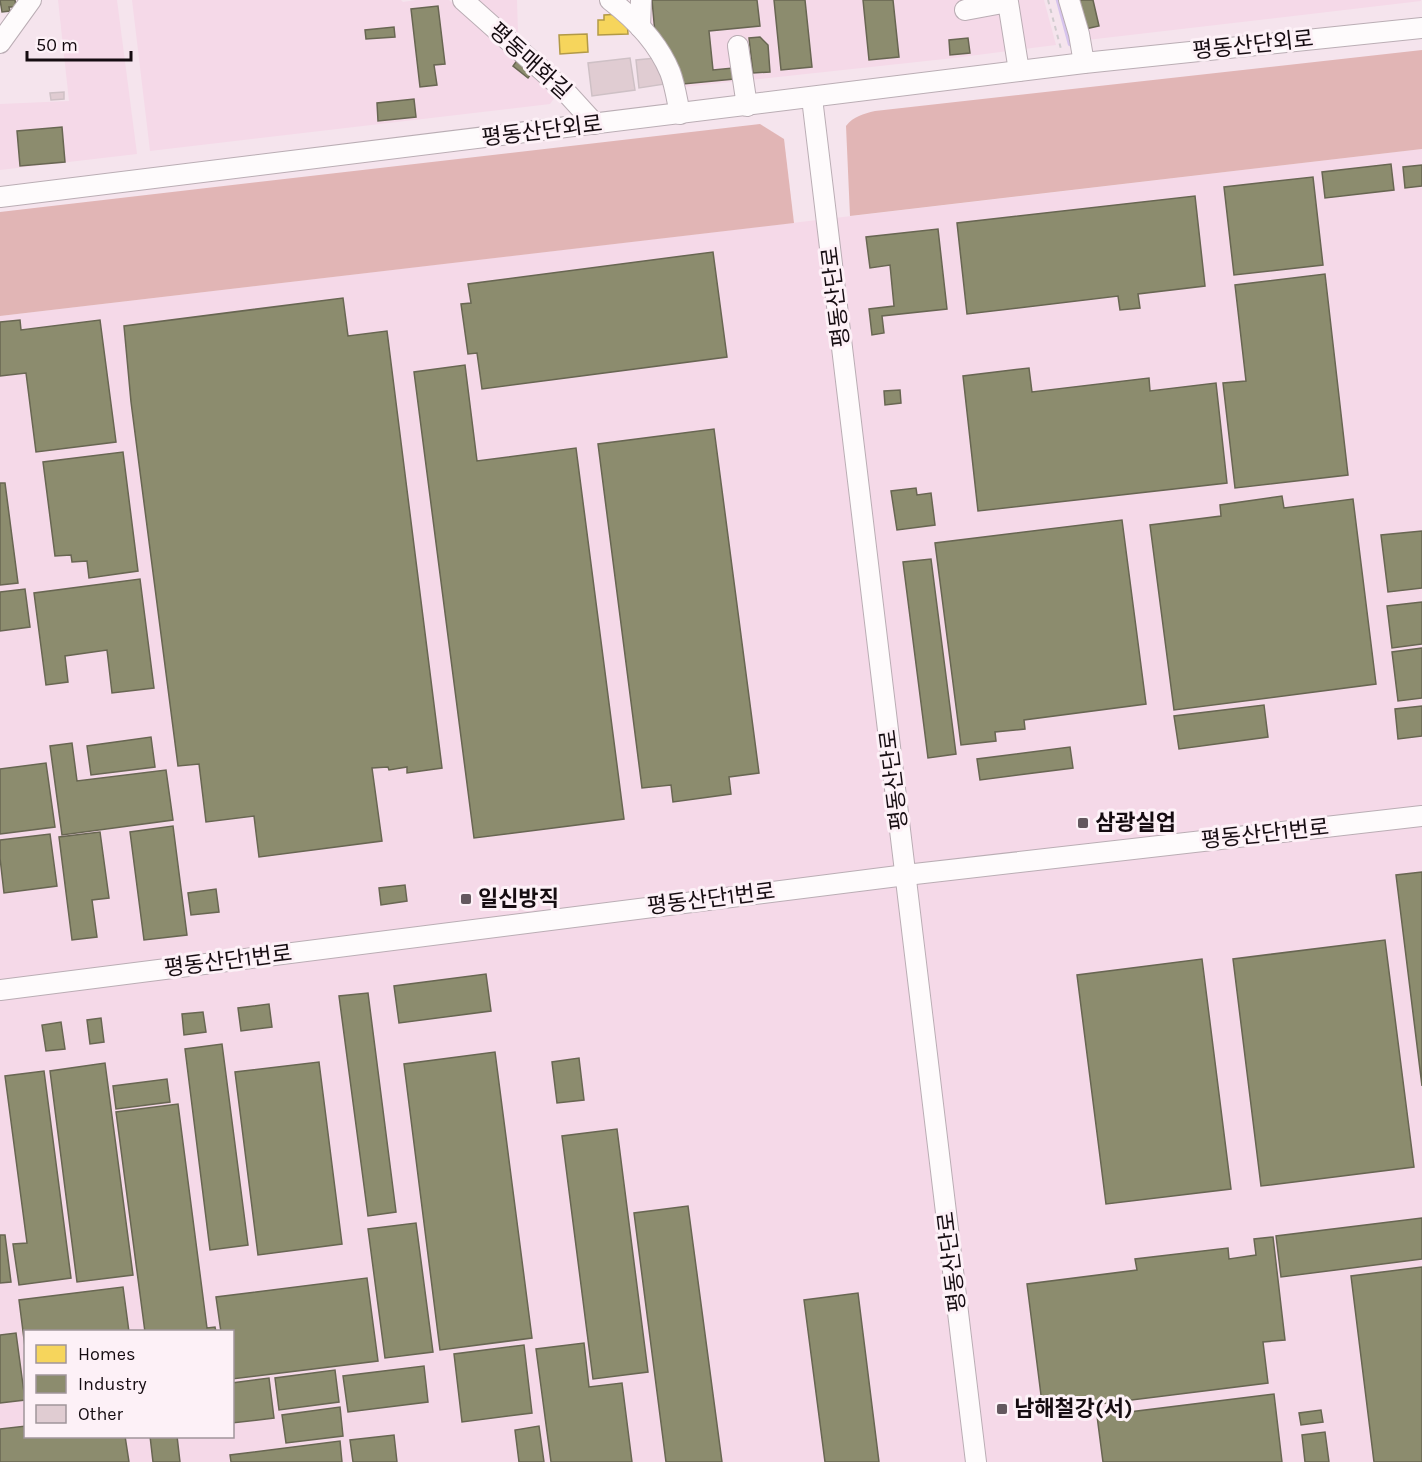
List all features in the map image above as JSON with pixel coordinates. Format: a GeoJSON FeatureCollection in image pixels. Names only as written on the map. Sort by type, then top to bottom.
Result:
{"type":"FeatureCollection","features":[{"type":"Feature","properties":{"kind":"street"},"geometry":{"type":"LineString","coordinates":[[0,43],[31,0]]}},
{"type":"Feature","properties":{"kind":"street","name":"평동매화길"},"geometry":{"type":"LineString","coordinates":[[463,0],[564,90],[595,124]]}},
{"type":"Feature","properties":{"kind":"street"},"geometry":{"type":"LineString","coordinates":[[610,0],[640,27],[661,54],[670,74],[680,114]]}},
{"type":"Feature","properties":{"kind":"street"},"geometry":{"type":"LineString","coordinates":[[640,27],[641,0]]}},
{"type":"Feature","properties":{"kind":"street"},"geometry":{"type":"LineString","coordinates":[[1069,0],[1079,34],[1074,64]]}},
{"type":"Feature","properties":{"kind":"street"},"geometry":{"type":"LineString","coordinates":[[965,10],[1008,2],[1019,71]]}},
{"type":"Feature","properties":{"kind":"street","name":"평동산단외로"},"geometry":{"type":"LineString","coordinates":[[0,197],[1074,64],[1422,28]]}},
{"type":"Feature","properties":{"kind":"street"},"geometry":{"type":"LineString","coordinates":[[738,46],[747,106]]}},
{"type":"Feature","properties":{"kind":"street","name":"평동산단로"},"geometry":{"type":"LineString","coordinates":[[812,98],[976,1462]]}},
{"type":"Feature","properties":{"kind":"street","name":"평동산단1번로"},"geometry":{"type":"LineString","coordinates":[[0,990],[906,875],[1422,816]]}},
{"type":"Feature","properties":{"kind":"path"},"geometry":{"type":"LineString","coordinates":[[1048,0],[1074,64]]}},
{"type":"Feature","properties":{"kind":"shaded area"},"geometry":{"type":"Polygon","coordinates":[[[58,0],[117,0],[137,154],[0,170],[0,104],[69,101],[58,0]]]}},
{"type":"Feature","properties":{"kind":"shaded area"},"geometry":{"type":"Polygon","coordinates":[[[132,0],[401,0],[403,2],[449,0],[558,93],[550,104],[150,151],[132,0]]]}},
{"type":"Feature","properties":{"kind":"shaded area"},"geometry":{"type":"Polygon","coordinates":[[[477,0],[517,0],[518,33],[477,0]]]}},
{"type":"Feature","properties":{"kind":"shaded area"},"geometry":{"type":"Polygon","coordinates":[[[648,0],[1044,0],[1056,45],[685,87],[681,84],[650,28],[648,0]]]}},
{"type":"Feature","properties":{"kind":"shaded area"},"geometry":{"type":"Polygon","coordinates":[[[1076,0],[1421,0],[1421,1],[1087,40],[1076,0]]]}},
{"type":"Feature","properties":{"kind":"shaded area"},"geometry":{"type":"Polygon","coordinates":[[[1422,50],[1422,149],[850,216],[846,126],[867,113],[1422,50]]]}},
{"type":"Feature","properties":{"kind":"shaded area"},"geometry":{"type":"Polygon","coordinates":[[[760,124],[784,139],[794,223],[0,316],[0,212],[760,124]]]}},
{"type":"Feature","properties":{"kind":"shaded area"},"geometry":{"type":"Polygon","coordinates":[[[1422,149],[1422,1462],[0,1462],[0,316],[1422,149]]]}},
{"type":"Feature","properties":{"kind":"building: Homes"},"geometry":{"type":"Polygon","coordinates":[[[620,14],[627,21],[628,34],[598,35],[598,20],[604,20],[604,15],[620,14]]]}},
{"type":"Feature","properties":{"kind":"building: Homes"},"geometry":{"type":"Polygon","coordinates":[[[587,34],[588,52],[560,54],[559,35],[587,34]]]}},
{"type":"Feature","properties":{"kind":"building: Industry"},"geometry":{"type":"Polygon","coordinates":[[[0,0],[15,0],[16,7],[9,7],[10,11],[2,12],[0,0]]]}},
{"type":"Feature","properties":{"kind":"building: Industry"},"geometry":{"type":"Polygon","coordinates":[[[652,0],[757,0],[760,26],[709,31],[713,70],[733,68],[734,79],[683,84],[655,33],[652,0]]]}},
{"type":"Feature","properties":{"kind":"building: Industry"},"geometry":{"type":"Polygon","coordinates":[[[774,0],[805,0],[812,67],[781,70],[774,0]]]}},
{"type":"Feature","properties":{"kind":"building: Industry"},"geometry":{"type":"Polygon","coordinates":[[[863,0],[893,0],[899,57],[869,60],[863,0]]]}},
{"type":"Feature","properties":{"kind":"building: Industry"},"geometry":{"type":"Polygon","coordinates":[[[1078,0],[1093,0],[1099,26],[1085,29],[1078,0]]]}},
{"type":"Feature","properties":{"kind":"building: Industry"},"geometry":{"type":"Polygon","coordinates":[[[438,6],[445,64],[434,65],[437,85],[420,87],[411,9],[438,6]]]}},
{"type":"Feature","properties":{"kind":"building: Industry"},"geometry":{"type":"Polygon","coordinates":[[[394,27],[395,37],[366,39],[365,30],[394,27]]]}},
{"type":"Feature","properties":{"kind":"building: Industry"},"geometry":{"type":"Polygon","coordinates":[[[760,37],[768,45],[770,72],[753,73],[749,38],[760,37]]]}},
{"type":"Feature","properties":{"kind":"building: Industry"},"geometry":{"type":"Polygon","coordinates":[[[968,38],[970,53],[950,55],[949,40],[968,38]]]}},
{"type":"Feature","properties":{"kind":"building: Industry"},"geometry":{"type":"Polygon","coordinates":[[[518,59],[533,71],[528,78],[513,66],[518,59]]]}},
{"type":"Feature","properties":{"kind":"building: Industry"},"geometry":{"type":"Polygon","coordinates":[[[414,99],[416,117],[378,121],[377,103],[414,99]]]}},
{"type":"Feature","properties":{"kind":"building: Industry"},"geometry":{"type":"Polygon","coordinates":[[[62,127],[65,162],[20,166],[17,131],[62,127]]]}},
{"type":"Feature","properties":{"kind":"building: Industry"},"geometry":{"type":"Polygon","coordinates":[[[1391,164],[1394,190],[1325,198],[1322,172],[1391,164]]]}},
{"type":"Feature","properties":{"kind":"building: Industry"},"geometry":{"type":"Polygon","coordinates":[[[1422,165],[1422,186],[1405,188],[1403,167],[1422,165]]]}},
{"type":"Feature","properties":{"kind":"building: Industry"},"geometry":{"type":"Polygon","coordinates":[[[1313,177],[1323,265],[1234,275],[1224,187],[1313,177]]]}},
{"type":"Feature","properties":{"kind":"building: Industry"},"geometry":{"type":"Polygon","coordinates":[[[1195,196],[1205,286],[1138,294],[1140,308],[1120,310],[1118,296],[967,314],[957,223],[1195,196]]]}},
{"type":"Feature","properties":{"kind":"building: Industry"},"geometry":{"type":"Polygon","coordinates":[[[938,229],[947,309],[882,316],[884,333],[872,335],[869,309],[894,306],[890,265],[870,268],[866,237],[938,229]]]}},
{"type":"Feature","properties":{"kind":"building: Industry"},"geometry":{"type":"Polygon","coordinates":[[[713,252],[727,357],[482,389],[477,353],[468,354],[461,304],[471,303],[468,284],[713,252]]]}},
{"type":"Feature","properties":{"kind":"building: Industry"},"geometry":{"type":"Polygon","coordinates":[[[1325,274],[1348,475],[1235,488],[1223,383],[1246,381],[1235,285],[1325,274]]]}},
{"type":"Feature","properties":{"kind":"building: Industry"},"geometry":{"type":"Polygon","coordinates":[[[343,298],[348,336],[387,331],[442,768],[407,773],[407,767],[389,770],[388,767],[372,768],[382,841],[259,857],[254,816],[206,822],[199,764],[178,766],[131,402],[124,326],[343,298]]]}},
{"type":"Feature","properties":{"kind":"building: Industry"},"geometry":{"type":"Polygon","coordinates":[[[20,320],[21,330],[100,320],[116,442],[36,452],[26,373],[0,376],[0,322],[20,320]]]}},
{"type":"Feature","properties":{"kind":"building: Industry"},"geometry":{"type":"Polygon","coordinates":[[[465,365],[477,461],[576,448],[624,819],[474,838],[414,372],[465,365]]]}},
{"type":"Feature","properties":{"kind":"building: Industry"},"geometry":{"type":"Polygon","coordinates":[[[1029,368],[1032,392],[1149,378],[1150,391],[1216,383],[1227,483],[978,511],[963,376],[1029,368]]]}},
{"type":"Feature","properties":{"kind":"building: Industry"},"geometry":{"type":"Polygon","coordinates":[[[900,390],[901,403],[885,405],[884,391],[900,390]]]}},
{"type":"Feature","properties":{"kind":"building: Industry"},"geometry":{"type":"Polygon","coordinates":[[[714,429],[759,773],[729,777],[731,794],[673,802],[671,785],[642,788],[598,444],[714,429]]]}},
{"type":"Feature","properties":{"kind":"building: Industry"},"geometry":{"type":"Polygon","coordinates":[[[123,452],[138,571],[89,578],[87,561],[72,562],[71,555],[55,556],[43,462],[123,452]]]}},
{"type":"Feature","properties":{"kind":"building: Industry"},"geometry":{"type":"Polygon","coordinates":[[[0,483],[5,483],[18,583],[0,585],[0,483]]]}},
{"type":"Feature","properties":{"kind":"building: Industry"},"geometry":{"type":"Polygon","coordinates":[[[916,488],[917,495],[931,493],[935,525],[897,530],[891,491],[916,488]]]}},
{"type":"Feature","properties":{"kind":"building: Industry"},"geometry":{"type":"Polygon","coordinates":[[[1282,496],[1284,508],[1353,499],[1376,684],[1174,710],[1150,525],[1221,516],[1220,505],[1282,496]]]}},
{"type":"Feature","properties":{"kind":"building: Industry"},"geometry":{"type":"Polygon","coordinates":[[[1122,520],[1146,704],[1024,720],[1025,729],[995,732],[996,741],[961,745],[935,543],[1122,520]]]}},
{"type":"Feature","properties":{"kind":"building: Industry"},"geometry":{"type":"Polygon","coordinates":[[[1422,531],[1422,588],[1388,592],[1381,535],[1422,531]]]}},
{"type":"Feature","properties":{"kind":"building: Industry"},"geometry":{"type":"Polygon","coordinates":[[[931,559],[956,754],[928,758],[903,562],[931,559]]]}},
{"type":"Feature","properties":{"kind":"building: Industry"},"geometry":{"type":"Polygon","coordinates":[[[140,579],[154,688],[112,693],[107,650],[65,656],[68,682],[46,685],[34,593],[140,579]]]}},
{"type":"Feature","properties":{"kind":"building: Industry"},"geometry":{"type":"Polygon","coordinates":[[[25,589],[30,627],[0,631],[0,592],[25,589]]]}},
{"type":"Feature","properties":{"kind":"building: Industry"},"geometry":{"type":"Polygon","coordinates":[[[1422,602],[1422,644],[1392,648],[1387,606],[1422,602]]]}},
{"type":"Feature","properties":{"kind":"building: Industry"},"geometry":{"type":"Polygon","coordinates":[[[1422,648],[1422,698],[1398,701],[1392,652],[1422,648]]]}},
{"type":"Feature","properties":{"kind":"building: Industry"},"geometry":{"type":"Polygon","coordinates":[[[1264,705],[1268,737],[1179,749],[1174,716],[1264,705]]]}},
{"type":"Feature","properties":{"kind":"building: Industry"},"geometry":{"type":"Polygon","coordinates":[[[1422,706],[1422,736],[1398,739],[1395,709],[1422,706]]]}},
{"type":"Feature","properties":{"kind":"building: Industry"},"geometry":{"type":"Polygon","coordinates":[[[151,737],[155,767],[91,775],[87,746],[151,737]]]}},
{"type":"Feature","properties":{"kind":"building: Industry"},"geometry":{"type":"Polygon","coordinates":[[[72,743],[77,781],[166,770],[173,820],[62,835],[50,746],[72,743]]]}},
{"type":"Feature","properties":{"kind":"building: Industry"},"geometry":{"type":"Polygon","coordinates":[[[1070,747],[1073,768],[980,780],[977,759],[1070,747]]]}},
{"type":"Feature","properties":{"kind":"building: Industry"},"geometry":{"type":"Polygon","coordinates":[[[46,763],[55,827],[0,834],[0,769],[46,763]]]}},
{"type":"Feature","properties":{"kind":"building: Industry"},"geometry":{"type":"Polygon","coordinates":[[[173,826],[187,935],[144,940],[130,832],[173,826]]]}},
{"type":"Feature","properties":{"kind":"building: Industry"},"geometry":{"type":"Polygon","coordinates":[[[100,832],[109,898],[92,900],[97,937],[72,940],[59,837],[100,832]]]}},
{"type":"Feature","properties":{"kind":"building: Industry"},"geometry":{"type":"Polygon","coordinates":[[[50,834],[57,886],[4,893],[0,840],[50,834]]]}},
{"type":"Feature","properties":{"kind":"building: Industry"},"geometry":{"type":"Polygon","coordinates":[[[1422,872],[1422,1086],[1396,875],[1422,872]]]}},
{"type":"Feature","properties":{"kind":"building: Industry"},"geometry":{"type":"Polygon","coordinates":[[[405,885],[407,901],[381,905],[379,888],[405,885]]]}},
{"type":"Feature","properties":{"kind":"building: Industry"},"geometry":{"type":"Polygon","coordinates":[[[216,889],[219,912],[191,915],[188,893],[216,889]]]}},
{"type":"Feature","properties":{"kind":"building: Industry"},"geometry":{"type":"Polygon","coordinates":[[[1385,940],[1414,1167],[1261,1186],[1233,959],[1385,940]]]}},
{"type":"Feature","properties":{"kind":"building: Industry"},"geometry":{"type":"Polygon","coordinates":[[[1202,959],[1231,1189],[1106,1204],[1077,975],[1202,959]]]}},
{"type":"Feature","properties":{"kind":"building: Industry"},"geometry":{"type":"Polygon","coordinates":[[[486,974],[491,1011],[399,1023],[394,986],[486,974]]]}},
{"type":"Feature","properties":{"kind":"building: Industry"},"geometry":{"type":"Polygon","coordinates":[[[368,993],[396,1212],[368,1216],[339,996],[368,993]]]}},
{"type":"Feature","properties":{"kind":"building: Industry"},"geometry":{"type":"Polygon","coordinates":[[[269,1004],[272,1027],[241,1031],[238,1008],[269,1004]]]}},
{"type":"Feature","properties":{"kind":"building: Industry"},"geometry":{"type":"Polygon","coordinates":[[[203,1012],[206,1032],[184,1035],[182,1014],[203,1012]]]}},
{"type":"Feature","properties":{"kind":"building: Industry"},"geometry":{"type":"Polygon","coordinates":[[[101,1018],[104,1042],[90,1044],[87,1020],[101,1018]]]}},
{"type":"Feature","properties":{"kind":"building: Industry"},"geometry":{"type":"Polygon","coordinates":[[[61,1022],[65,1049],[46,1051],[42,1025],[61,1022]]]}},
{"type":"Feature","properties":{"kind":"building: Industry"},"geometry":{"type":"Polygon","coordinates":[[[222,1044],[248,1245],[210,1250],[185,1049],[222,1044]]]}},
{"type":"Feature","properties":{"kind":"building: Industry"},"geometry":{"type":"Polygon","coordinates":[[[495,1052],[532,1338],[440,1350],[404,1064],[495,1052]]]}},
{"type":"Feature","properties":{"kind":"building: Industry"},"geometry":{"type":"Polygon","coordinates":[[[579,1058],[584,1100],[557,1103],[552,1062],[579,1058]]]}},
{"type":"Feature","properties":{"kind":"building: Industry"},"geometry":{"type":"Polygon","coordinates":[[[319,1062],[342,1244],[258,1255],[235,1072],[319,1062]]]}},
{"type":"Feature","properties":{"kind":"building: Industry"},"geometry":{"type":"Polygon","coordinates":[[[105,1063],[133,1275],[77,1282],[50,1071],[105,1063]]]}},
{"type":"Feature","properties":{"kind":"building: Industry"},"geometry":{"type":"Polygon","coordinates":[[[44,1071],[71,1278],[19,1285],[13,1244],[27,1243],[5,1076],[44,1071]]]}},
{"type":"Feature","properties":{"kind":"building: Industry"},"geometry":{"type":"Polygon","coordinates":[[[167,1079],[170,1102],[116,1109],[113,1086],[167,1079]]]}},
{"type":"Feature","properties":{"kind":"building: Industry"},"geometry":{"type":"Polygon","coordinates":[[[178,1104],[207,1328],[215,1327],[216,1330],[145,1330],[116,1112],[178,1104]]]}},
{"type":"Feature","properties":{"kind":"building: Industry"},"geometry":{"type":"Polygon","coordinates":[[[617,1129],[648,1372],[593,1379],[562,1136],[617,1129]]]}},
{"type":"Feature","properties":{"kind":"building: Industry"},"geometry":{"type":"Polygon","coordinates":[[[688,1206],[722,1462],[666,1462],[634,1213],[688,1206]]]}},
{"type":"Feature","properties":{"kind":"building: Industry"},"geometry":{"type":"Polygon","coordinates":[[[1422,1218],[1422,1259],[1281,1277],[1276,1236],[1422,1218]]]}},
{"type":"Feature","properties":{"kind":"building: Industry"},"geometry":{"type":"Polygon","coordinates":[[[416,1223],[433,1352],[385,1358],[368,1229],[416,1223]]]}},
{"type":"Feature","properties":{"kind":"building: Industry"},"geometry":{"type":"Polygon","coordinates":[[[0,1235],[5,1235],[11,1282],[0,1283],[0,1235]]]}},
{"type":"Feature","properties":{"kind":"building: Industry"},"geometry":{"type":"Polygon","coordinates":[[[1273,1237],[1285,1340],[1263,1342],[1268,1383],[1043,1411],[1027,1284],[1137,1270],[1135,1259],[1228,1248],[1229,1259],[1256,1255],[1254,1239],[1273,1237]]]}},
{"type":"Feature","properties":{"kind":"building: Industry"},"geometry":{"type":"Polygon","coordinates":[[[1422,1267],[1422,1462],[1374,1462],[1351,1276],[1422,1267]]]}},
{"type":"Feature","properties":{"kind":"building: Industry"},"geometry":{"type":"Polygon","coordinates":[[[367,1278],[378,1361],[234,1379],[234,1330],[221,1330],[216,1297],[367,1278]]]}},
{"type":"Feature","properties":{"kind":"building: Industry"},"geometry":{"type":"Polygon","coordinates":[[[123,1287],[129,1330],[24,1330],[24,1339],[19,1300],[123,1287]]]}},
{"type":"Feature","properties":{"kind":"building: Industry"},"geometry":{"type":"Polygon","coordinates":[[[858,1293],[879,1462],[825,1462],[804,1300],[858,1293]]]}},
{"type":"Feature","properties":{"kind":"building: Industry"},"geometry":{"type":"Polygon","coordinates":[[[16,1333],[24,1400],[0,1403],[0,1335],[16,1333]]]}},
{"type":"Feature","properties":{"kind":"building: Industry"},"geometry":{"type":"Polygon","coordinates":[[[584,1343],[589,1387],[622,1383],[632,1462],[551,1462],[536,1349],[584,1343]]]}},
{"type":"Feature","properties":{"kind":"building: Industry"},"geometry":{"type":"Polygon","coordinates":[[[524,1345],[532,1413],[462,1422],[454,1354],[524,1345]]]}},
{"type":"Feature","properties":{"kind":"building: Industry"},"geometry":{"type":"Polygon","coordinates":[[[424,1366],[428,1402],[348,1412],[343,1376],[424,1366]]]}},
{"type":"Feature","properties":{"kind":"building: Industry"},"geometry":{"type":"Polygon","coordinates":[[[335,1370],[339,1402],[279,1410],[275,1378],[335,1370]]]}},
{"type":"Feature","properties":{"kind":"building: Industry"},"geometry":{"type":"Polygon","coordinates":[[[269,1378],[274,1418],[234,1423],[234,1383],[269,1378]]]}},
{"type":"Feature","properties":{"kind":"building: Industry"},"geometry":{"type":"Polygon","coordinates":[[[1274,1394],[1282,1462],[1103,1462],[1097,1416],[1274,1394]]]}},
{"type":"Feature","properties":{"kind":"building: Industry"},"geometry":{"type":"Polygon","coordinates":[[[340,1407],[343,1436],[286,1443],[282,1415],[340,1407]]]}},
{"type":"Feature","properties":{"kind":"building: Industry"},"geometry":{"type":"Polygon","coordinates":[[[1321,1410],[1323,1422],[1301,1425],[1299,1413],[1321,1410]]]}},
{"type":"Feature","properties":{"kind":"building: Industry"},"geometry":{"type":"Polygon","coordinates":[[[24,1426],[24,1438],[125,1438],[129,1462],[0,1462],[0,1429],[24,1426]]]}},
{"type":"Feature","properties":{"kind":"building: Industry"},"geometry":{"type":"Polygon","coordinates":[[[539,1426],[544,1462],[519,1462],[515,1430],[539,1426]]]}},
{"type":"Feature","properties":{"kind":"building: Industry"},"geometry":{"type":"Polygon","coordinates":[[[1325,1432],[1329,1462],[1305,1462],[1302,1435],[1325,1432]]]}},
{"type":"Feature","properties":{"kind":"building: Industry"},"geometry":{"type":"Polygon","coordinates":[[[394,1435],[397,1462],[353,1462],[350,1440],[394,1435]]]}},
{"type":"Feature","properties":{"kind":"building: Industry"},"geometry":{"type":"Polygon","coordinates":[[[150,1438],[177,1438],[180,1462],[153,1462],[150,1438]]]}},
{"type":"Feature","properties":{"kind":"building: Industry"},"geometry":{"type":"Polygon","coordinates":[[[340,1441],[342,1462],[231,1462],[230,1455],[340,1441]]]}},
{"type":"Feature","properties":{"kind":"building: Other"},"geometry":{"type":"Polygon","coordinates":[[[630,58],[635,90],[592,96],[588,63],[630,58]]]}},
{"type":"Feature","properties":{"kind":"building: Other"},"geometry":{"type":"Polygon","coordinates":[[[656,58],[665,84],[639,88],[636,60],[656,58]]]}},
{"type":"Feature","properties":{"kind":"building: Other"},"geometry":{"type":"Polygon","coordinates":[[[64,92],[64,99],[51,100],[50,93],[64,92]]]}},
{"type":"Feature","properties":{"kind":"waterway"},"geometry":{"type":"LineString","coordinates":[[1058,0],[1070,44]]}},
{"type":"Feature","properties":{"kind":"place","name":"삼광실업"},"geometry":{"type":"Point","coordinates":[1083,823]}},
{"type":"Feature","properties":{"kind":"place","name":"일신방직"},"geometry":{"type":"Point","coordinates":[466,899]}},
{"type":"Feature","properties":{"kind":"place","name":"남해철강(서)"},"geometry":{"type":"Point","coordinates":[1002,1409]}}]}
